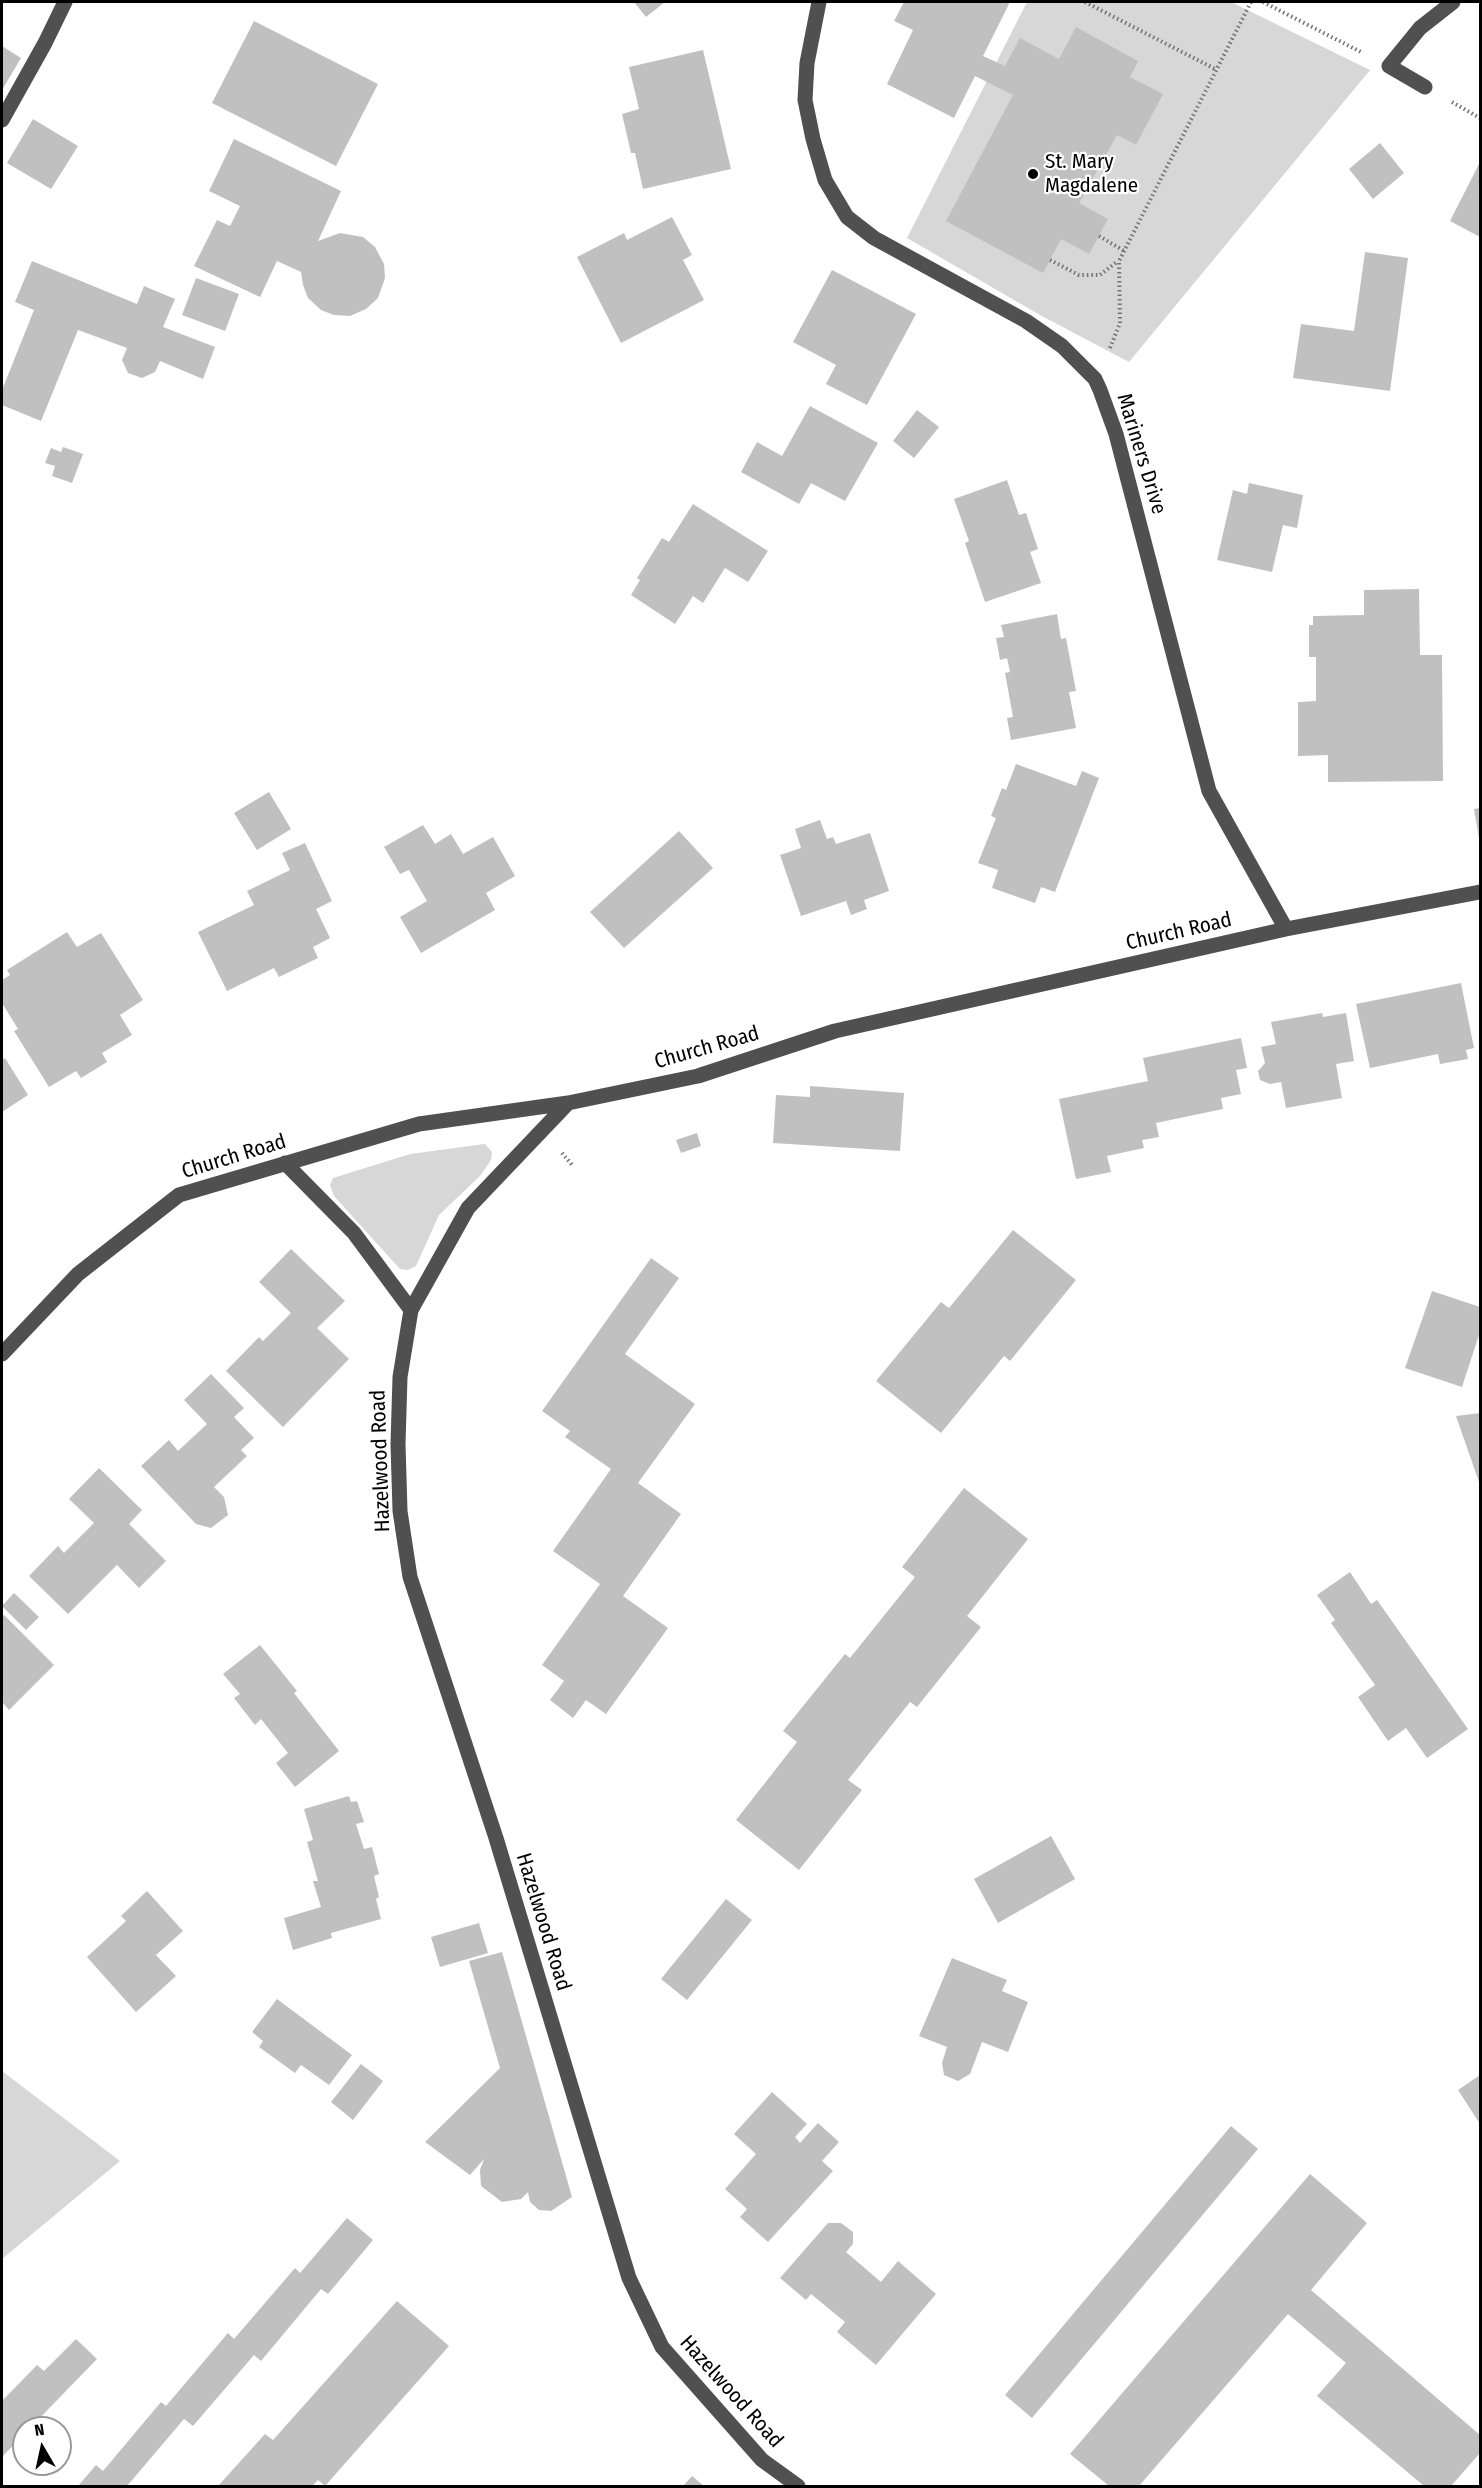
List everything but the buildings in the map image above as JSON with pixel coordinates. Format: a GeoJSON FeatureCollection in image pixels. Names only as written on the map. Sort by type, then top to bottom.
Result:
{"type":"FeatureCollection","features":[{"type":"Feature","properties":{"kind":"street"},"geometry":{"type":"LineString","coordinates":[[2,120],[65,2]]}},
{"type":"Feature","properties":{"kind":"street","name":"Mariners Drive"},"geometry":{"type":"LineString","coordinates":[[819,2],[807,63],[805,100],[825,180],[847,217],[874,238],[1026,321],[1062,346],[1091,375],[1100,390],[1116,434],[1209,791],[1287,930]]}},
{"type":"Feature","properties":{"kind":"street"},"geometry":{"type":"LineString","coordinates":[[1425,87],[1389,66],[1420,28],[1453,2]]}},
{"type":"Feature","properties":{"kind":"street","name":"Church Road"},"geometry":{"type":"LineString","coordinates":[[2,1354],[78,1275],[179,1195],[419,1124],[568,1103],[698,1076],[835,1031],[1287,930],[1480,892]]}},
{"type":"Feature","properties":{"kind":"street","name":"Hazelwood Road"},"geometry":{"type":"LineString","coordinates":[[568,1103],[468,1208],[411,1310],[400,1377],[398,1444],[400,1511],[410,1577],[496,1838],[629,2278],[662,2347],[762,2460],[798,2487]]}},
{"type":"Feature","properties":{"kind":"street"},"geometry":{"type":"LineString","coordinates":[[285,1163],[354,1233],[411,1310]]}},
{"type":"Feature","properties":{"kind":"path"},"geometry":{"type":"LineString","coordinates":[[1085,2],[1217,70]]}},
{"type":"Feature","properties":{"kind":"path"},"geometry":{"type":"LineString","coordinates":[[1091,375],[1108,352],[1120,323],[1119,261],[1251,2]]}},
{"type":"Feature","properties":{"kind":"path"},"geometry":{"type":"LineString","coordinates":[[1263,2],[1389,66]]}},
{"type":"Feature","properties":{"kind":"path"},"geometry":{"type":"LineString","coordinates":[[1099,236],[1124,251]]}},
{"type":"Feature","properties":{"kind":"path"},"geometry":{"type":"LineString","coordinates":[[1050,260],[1079,275],[1100,274],[1119,261]]}},
{"type":"Feature","properties":{"kind":"shaded area"},"geometry":{"type":"Polygon","coordinates":[[[1027,2],[1231,2],[1370,70],[1129,362],[1040,315],[907,238],[1027,2]]]}},
{"type":"Feature","properties":{"kind":"shaded area"},"geometry":{"type":"Polygon","coordinates":[[[485,1144],[492,1152],[491,1160],[480,1176],[439,1215],[416,1266],[408,1270],[400,1269],[334,1196],[330,1185],[333,1178],[410,1154],[485,1144]]]}},
{"type":"Feature","properties":{"kind":"shaded area"},"geometry":{"type":"Polygon","coordinates":[[[2,2071],[120,2161],[2,2259],[2,2071]]]}},
{"type":"Feature","properties":{"kind":"place","name":"St. Mary Magdalene"},"geometry":{"type":"Point","coordinates":[1033,174]}}]}
